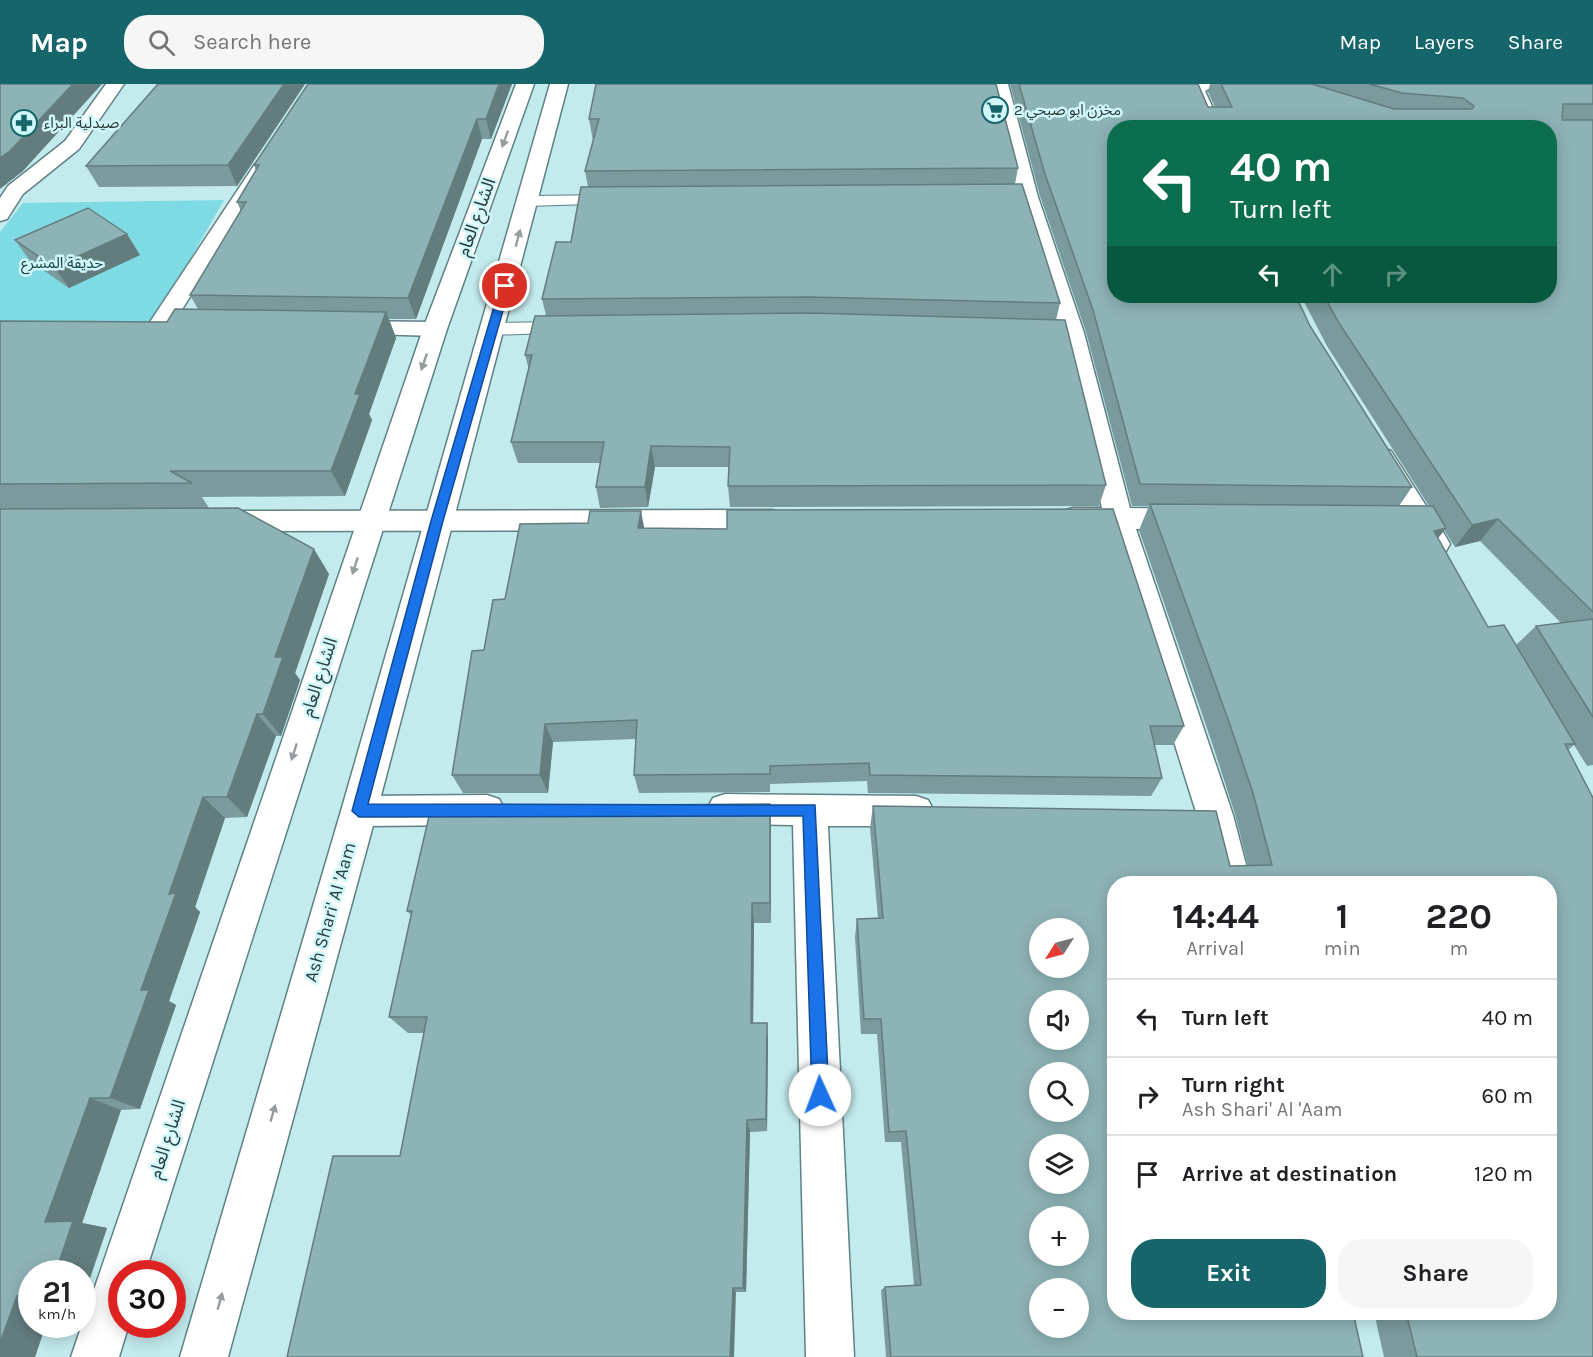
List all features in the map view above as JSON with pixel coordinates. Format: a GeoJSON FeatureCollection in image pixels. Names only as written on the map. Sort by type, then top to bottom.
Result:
{"type":"FeatureCollection","features":[{"type":"Feature","properties":{"kind":"street"},"geometry":{"type":"LineString","coordinates":[[0,215],[15,190],[72,145],[115,84]]}},
{"type":"Feature","properties":{"kind":"street","name":"الشارع العام"},"geometry":{"type":"LineString","coordinates":[[127,1260],[370,521],[435,329],[525,84]]}},
{"type":"Feature","properties":{"kind":"street","name":"Ash Shari' Al 'Aam"},"geometry":{"type":"LineString","coordinates":[[204,1357],[359,811],[559,84]]}},
{"type":"Feature","properties":{"kind":"street"},"geometry":{"type":"LineString","coordinates":[[999,84],[1022,197],[1060,333],[1215,815],[1231,876]]}},
{"type":"Feature","properties":{"kind":"street"},"geometry":{"type":"LineString","coordinates":[[1209,84],[1196,89],[1210,120]]}},
{"type":"Feature","properties":{"kind":"street"},"geometry":{"type":"LineString","coordinates":[[184,326],[149,326],[274,150]]}},
{"type":"Feature","properties":{"kind":"street"},"geometry":{"type":"LineString","coordinates":[[327,328],[435,329]]}},
{"type":"Feature","properties":{"kind":"street"},"geometry":{"type":"LineString","coordinates":[[1368,434],[1451,571]]}},
{"type":"Feature","properties":{"kind":"street"},"geometry":{"type":"LineString","coordinates":[[1046,518],[1212,519]]}},
{"type":"Feature","properties":{"kind":"street"},"geometry":{"type":"LineString","coordinates":[[192,521],[795,519]]}},
{"type":"Feature","properties":{"kind":"street"},"geometry":{"type":"LineString","coordinates":[[1387,520],[1422,521]]}},
{"type":"Feature","properties":{"kind":"street"},"geometry":{"type":"LineString","coordinates":[[810,809],[830,1357]]}},
{"type":"Feature","properties":{"kind":"street"},"geometry":{"type":"LineString","coordinates":[[359,811],[513,810]]}},
{"type":"Feature","properties":{"kind":"street"},"geometry":{"type":"LineString","coordinates":[[691,810],[953,811]]}},
{"type":"Feature","properties":{"kind":"street"},"geometry":{"type":"LineString","coordinates":[[1179,815],[1215,815]]}},
{"type":"Feature","properties":{"kind":"street","name":"الشارع العام"},"geometry":{"type":"LineString","coordinates":[[95,1357],[108,1318]]}},
{"type":"Feature","properties":{"kind":"lane"},"geometry":{"type":"LineString","coordinates":[[528,201],[635,199]]}},
{"type":"Feature","properties":{"kind":"lane"},"geometry":{"type":"LineString","coordinates":[[493,329],[587,328]]}},
{"type":"Feature","properties":{"kind":"green space","name":"حديقة المشرع"},"geometry":{"type":"Polygon","coordinates":[[[224,200],[154,322],[0,325],[0,232],[23,203],[224,200]]]}},
{"type":"Feature","properties":{"kind":"building"},"geometry":{"type":"Polygon","coordinates":[[[0,84],[73,84],[10,151],[0,158],[0,84]]]}},
{"type":"Feature","properties":{"kind":"building"},"geometry":{"type":"Polygon","coordinates":[[[158,84],[284,84],[228,165],[86,166],[158,84]]]}},
{"type":"Feature","properties":{"kind":"building"},"geometry":{"type":"Polygon","coordinates":[[[308,84],[499,84],[486,119],[477,119],[408,298],[190,295],[246,202],[237,202],[259,165],[254,165],[308,84]]]}},
{"type":"Feature","properties":{"kind":"building"},"geometry":{"type":"Polygon","coordinates":[[[596,84],[996,84],[1018,168],[585,171],[599,119],[589,119],[596,84]]]}},
{"type":"Feature","properties":{"kind":"building"},"geometry":{"type":"Polygon","coordinates":[[[1019,84],[1198,84],[1208,107],[1232,107],[1221,84],[1312,84],[1394,109],[1472,109],[1474,106],[1463,98],[1402,93],[1369,84],[1593,84],[1593,104],[1563,104],[1562,120],[1593,120],[1593,612],[1498,519],[1472,525],[1328,303],[1557,303],[1557,120],[1107,120],[1107,303],[1299,303],[1310,326],[1412,487],[1140,484],[1093,310],[1045,174],[1019,84]]]}},
{"type":"Feature","properties":{"kind":"building"},"geometry":{"type":"Polygon","coordinates":[[[1022,184],[1060,303],[810,297],[542,299],[556,242],[571,242],[581,187],[1022,184]]]}},
{"type":"Feature","properties":{"kind":"building"},"geometry":{"type":"Polygon","coordinates":[[[88,208],[127,234],[54,267],[15,240],[88,208]]]}},
{"type":"Feature","properties":{"kind":"building"},"geometry":{"type":"Polygon","coordinates":[[[175,309],[386,312],[355,394],[360,394],[331,471],[170,471],[192,483],[0,484],[0,321],[167,322],[175,309]]]}},
{"type":"Feature","properties":{"kind":"building"},"geometry":{"type":"Polygon","coordinates":[[[810,313],[1065,320],[1106,485],[728,486],[730,447],[651,446],[645,487],[596,487],[604,442],[511,442],[532,355],[525,355],[535,316],[810,313]]]}},
{"type":"Feature","properties":{"kind":"building"},"geometry":{"type":"Polygon","coordinates":[[[1150,504],[1433,506],[1446,528],[1434,531],[1488,627],[1504,625],[1575,744],[1565,744],[1593,798],[1593,1357],[1417,1357],[1408,1320],[1557,1320],[1557,876],[1107,876],[1107,1320],[1355,1320],[1363,1357],[891,1357],[885,1287],[921,1285],[906,1131],[889,1132],[881,1019],[864,1019],[857,919],[883,918],[873,806],[1216,811],[1230,866],[1272,865],[1253,793],[1150,504]]]}},
{"type":"Feature","properties":{"kind":"building"},"geometry":{"type":"Polygon","coordinates":[[[238,508],[314,549],[275,657],[283,657],[263,714],[257,714],[227,797],[203,797],[169,894],[176,893],[141,990],[149,990],[110,1098],[90,1098],[45,1222],[73,1221],[60,1260],[18,1260],[18,1296],[0,1343],[0,509],[238,508]]]}},
{"type":"Feature","properties":{"kind":"building"},"geometry":{"type":"Polygon","coordinates":[[[1113,509],[1184,726],[1150,726],[1162,778],[870,775],[869,763],[770,766],[770,774],[634,775],[637,720],[545,724],[540,775],[452,775],[472,651],[484,650],[493,600],[505,599],[520,524],[588,523],[590,511],[641,511],[638,528],[727,529],[727,510],[1113,509]]]}},
{"type":"Feature","properties":{"kind":"building"},"geometry":{"type":"Polygon","coordinates":[[[1593,619],[1593,717],[1536,626],[1593,619]]]}},
{"type":"Feature","properties":{"kind":"building"},"geometry":{"type":"Polygon","coordinates":[[[770,804],[770,903],[752,903],[751,1023],[767,1023],[766,1119],[747,1120],[743,1288],[733,1288],[730,1357],[287,1357],[333,1156],[400,1156],[427,1017],[389,1017],[412,911],[407,911],[430,812],[442,812],[443,805],[534,805],[533,810],[631,808],[631,805],[770,804]]]}},
{"type":"Feature","properties":{"kind":"place","name":"مخزن ابو صبحي 2"},"geometry":{"type":"Point","coordinates":[995,110]}},
{"type":"Feature","properties":{"kind":"place","name":"صيدلية البراء"},"geometry":{"type":"Point","coordinates":[24,123]}},
{"type":"Feature","properties":{"kind":"route"},"geometry":{"type":"LineString","coordinates":[[505,286],[437,521],[359,811],[810,809],[820,1095]]}}]}
